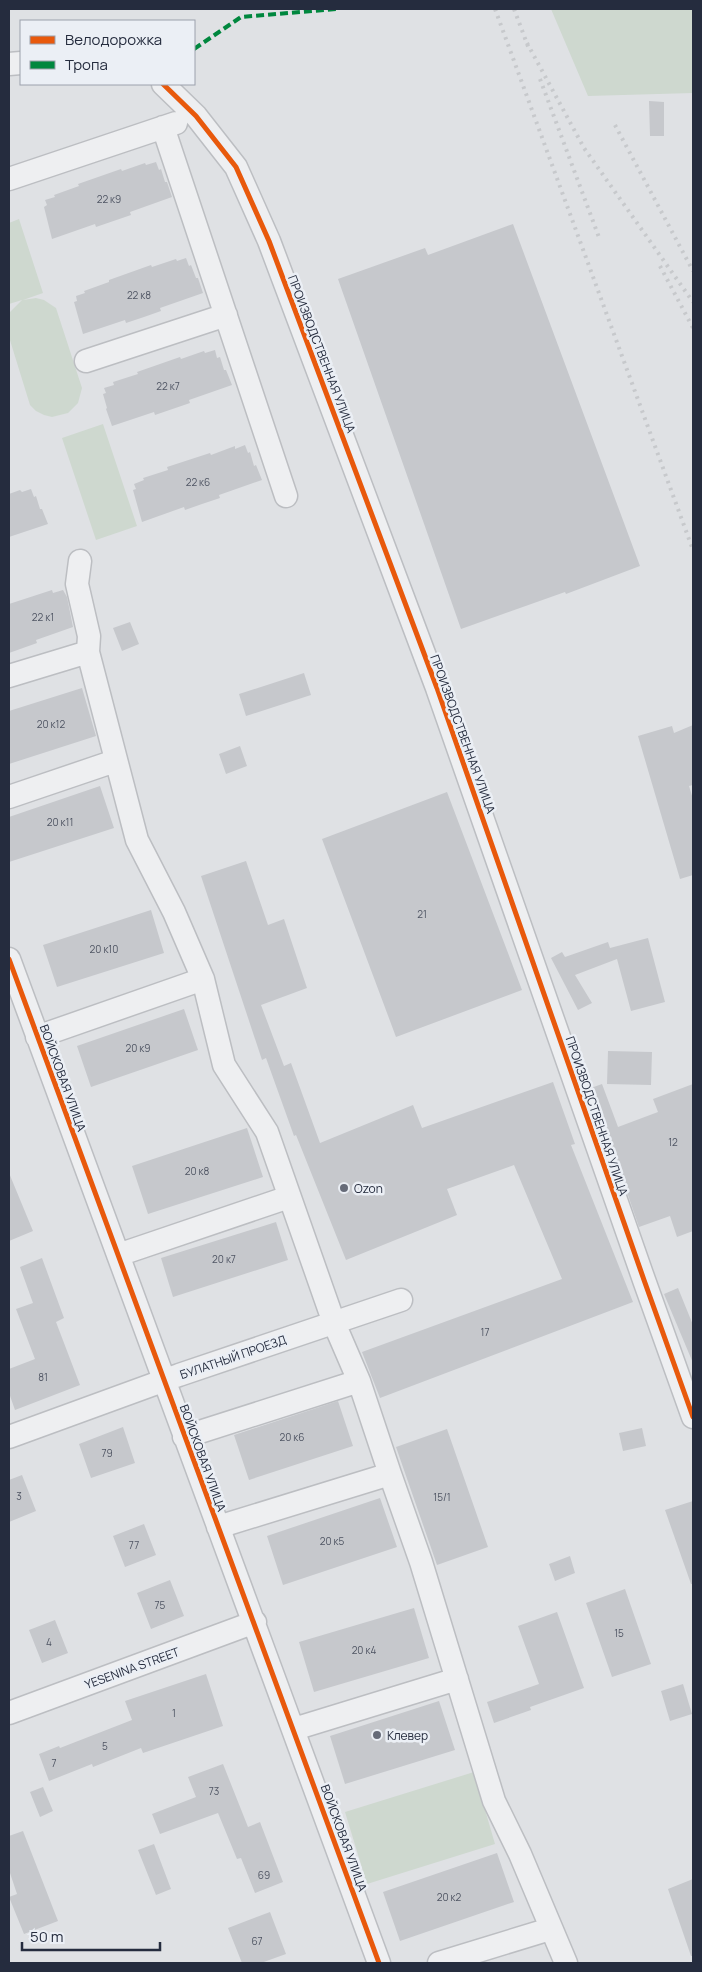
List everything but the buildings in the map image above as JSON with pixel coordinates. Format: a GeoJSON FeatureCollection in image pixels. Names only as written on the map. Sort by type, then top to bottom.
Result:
{"type":"FeatureCollection","features":[{"type":"Feature","properties":{"kind":"street","name":"ПРОИЗВОДСТВЕННАЯ УЛИЦА"},"geometry":{"type":"LineString","coordinates":[[164,85],[196,116],[236,166],[269,242],[437,688],[693,1416]]}},
{"type":"Feature","properties":{"kind":"street"},"geometry":{"type":"LineString","coordinates":[[9,178],[196,116]]}},
{"type":"Feature","properties":{"kind":"street"},"geometry":{"type":"LineString","coordinates":[[163,128],[286,496]]}},
{"type":"Feature","properties":{"kind":"street"},"geometry":{"type":"LineString","coordinates":[[86,360],[226,315]]}},
{"type":"Feature","properties":{"kind":"street"},"geometry":{"type":"LineString","coordinates":[[80,561],[77,584],[89,636],[88,652],[137,840],[174,912],[203,979],[224,1066],[267,1132],[334,1323],[359,1381],[421,1562],[494,1801],[520,1854],[550,1929],[566,1963]]}},
{"type":"Feature","properties":{"kind":"street"},"geometry":{"type":"LineString","coordinates":[[9,676],[88,652]]}},
{"type":"Feature","properties":{"kind":"street"},"geometry":{"type":"LineString","coordinates":[[9,797],[115,761]]}},
{"type":"Feature","properties":{"kind":"street","name":"ВОЙСКОВАЯ УЛИЦА"},"geometry":{"type":"LineString","coordinates":[[9,960],[380,1963]]}},
{"type":"Feature","properties":{"kind":"street"},"geometry":{"type":"LineString","coordinates":[[37,1037],[203,979]]}},
{"type":"Feature","properties":{"kind":"street"},"geometry":{"type":"LineString","coordinates":[[118,1255],[289,1197]]}},
{"type":"Feature","properties":{"kind":"street","name":"БУЛАТНЫЙ ПРОЕЗД"},"geometry":{"type":"LineString","coordinates":[[9,1437],[164,1380],[401,1300]]}},
{"type":"Feature","properties":{"kind":"street"},"geometry":{"type":"LineString","coordinates":[[184,1437],[359,1381]]}},
{"type":"Feature","properties":{"kind":"street"},"geometry":{"type":"LineString","coordinates":[[218,1527],[390,1474]]}},
{"type":"Feature","properties":{"kind":"street","name":"YESENINA STREET"},"geometry":{"type":"LineString","coordinates":[[9,1713],[255,1622]]}},
{"type":"Feature","properties":{"kind":"street"},"geometry":{"type":"LineString","coordinates":[[294,1729],[457,1679]]}},
{"type":"Feature","properties":{"kind":"street"},"geometry":{"type":"LineString","coordinates":[[439,1963],[550,1929]]}},
{"type":"Feature","properties":{"kind":"shaded area"},"geometry":{"type":"Polygon","coordinates":[[[551,9],[693,9],[693,93],[588,96],[551,9]]]}},
{"type":"Feature","properties":{"kind":"shaded area"},"geometry":{"type":"Polygon","coordinates":[[[19,219],[43,293],[23,300],[36,298],[44,300],[56,308],[82,388],[78,403],[68,413],[52,417],[36,411],[30,405],[9,337],[9,313],[22,300],[9,304],[9,223],[19,219]]]}},
{"type":"Feature","properties":{"kind":"shaded area"},"geometry":{"type":"Polygon","coordinates":[[[103,424],[137,526],[96,540],[62,438],[103,424]]]}},
{"type":"Feature","properties":{"kind":"shaded area"},"geometry":{"type":"Polygon","coordinates":[[[474,1772],[495,1844],[367,1884],[345,1812],[474,1772]]]}},
{"type":"Feature","properties":{"kind":"railway"},"geometry":{"type":"LineString","coordinates":[[495,9],[693,550]]}},
{"type":"Feature","properties":{"kind":"railway"},"geometry":{"type":"LineString","coordinates":[[514,9],[529,49]]}},
{"type":"Feature","properties":{"kind":"railway"},"geometry":{"type":"LineString","coordinates":[[527,43],[584,148],[693,302]]}},
{"type":"Feature","properties":{"kind":"railway"},"geometry":{"type":"LineString","coordinates":[[540,79],[600,240]]}},
{"type":"Feature","properties":{"kind":"railway"},"geometry":{"type":"LineString","coordinates":[[615,125],[693,271]]}},
{"type":"Feature","properties":{"kind":"railway"},"geometry":{"type":"LineString","coordinates":[[660,266],[693,328]]}},
{"type":"Feature","properties":{"kind":"marked path"},"geometry":{"type":"LineString","coordinates":[[195,48],[241,17],[336,9]]}},
{"type":"Feature","properties":{"kind":"cycle path"},"geometry":{"type":"LineString","coordinates":[[164,85],[196,116],[236,167],[269,241],[437,688],[693,1417]]}},
{"type":"Feature","properties":{"kind":"cycle path"},"geometry":{"type":"LineString","coordinates":[[9,959],[379,1963]]}},
{"type":"Feature","properties":{"kind":"place","name":"Ozon"},"geometry":{"type":"Point","coordinates":[344,1188]}},
{"type":"Feature","properties":{"kind":"place","name":"Клевер"},"geometry":{"type":"Point","coordinates":[377,1735]}}]}
